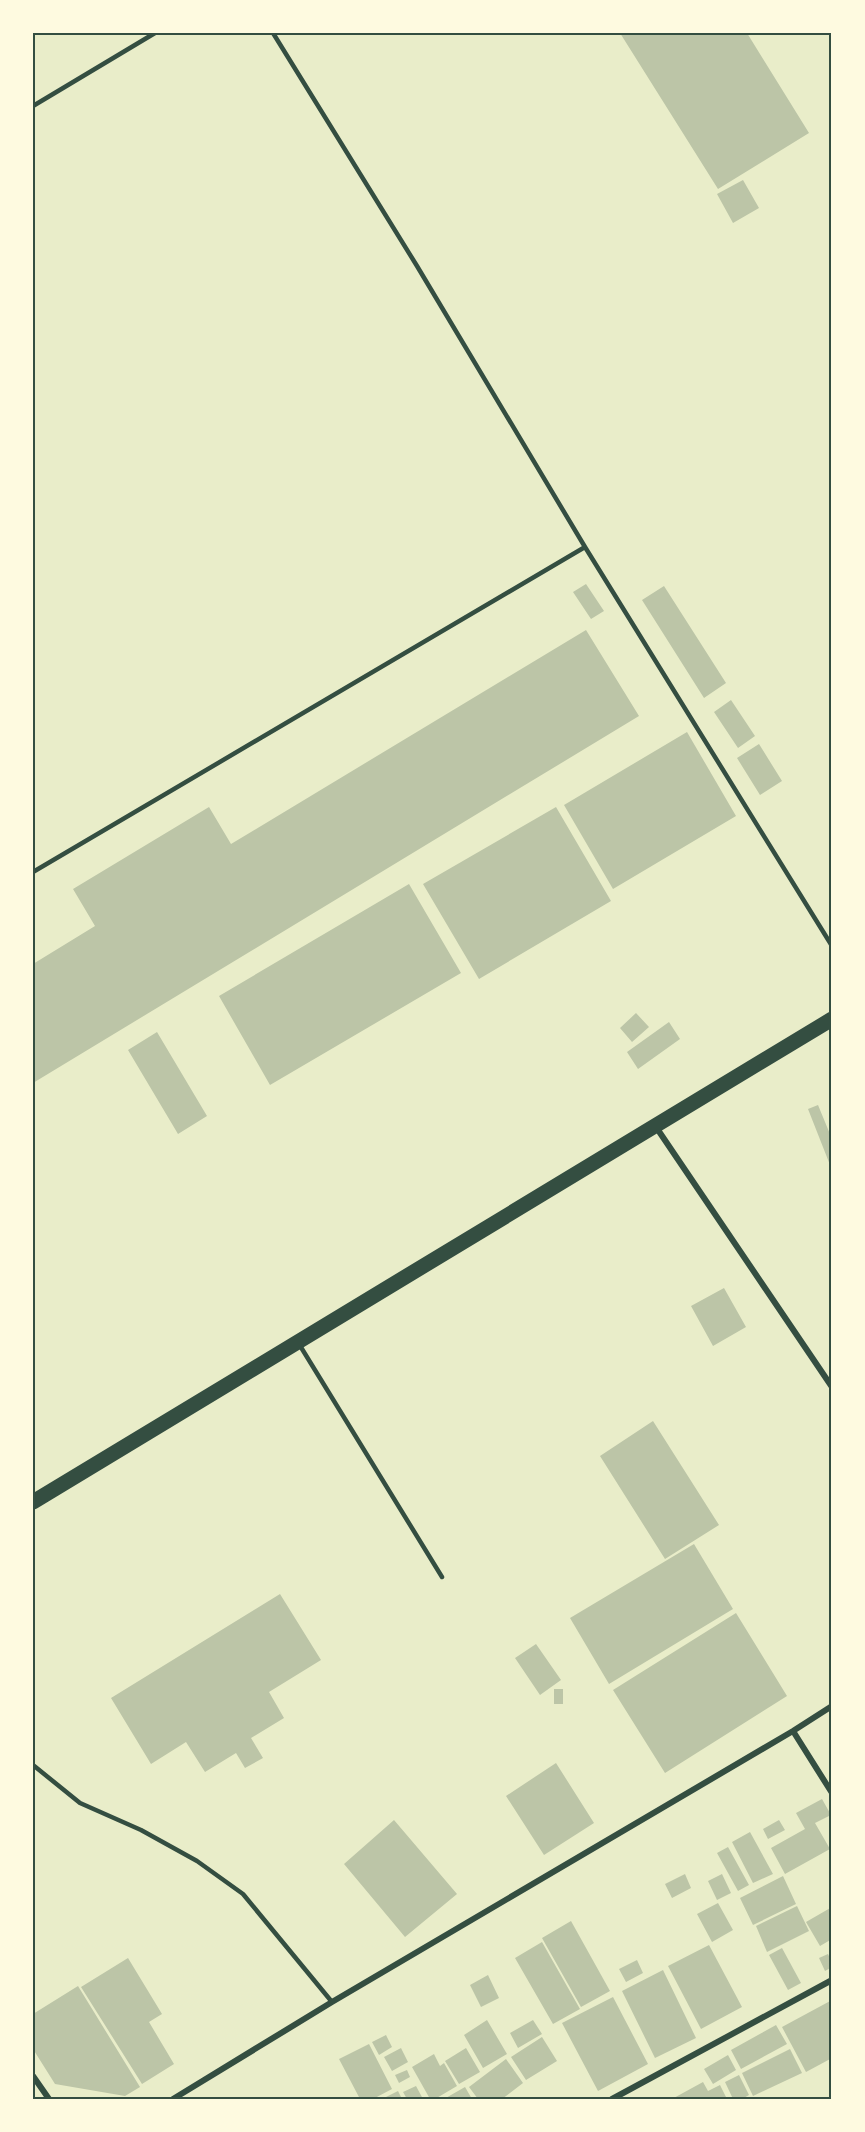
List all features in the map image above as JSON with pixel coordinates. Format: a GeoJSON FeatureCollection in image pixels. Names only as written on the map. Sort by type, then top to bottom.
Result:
{"type":"FeatureCollection","features":[{"type":"Feature","properties":{"kind":"main road"},"geometry":{"type":"LineString","coordinates":[[33,1502],[832,1019]]}},
{"type":"Feature","properties":{"kind":"street"},"geometry":{"type":"LineString","coordinates":[[656,1127],[832,1387]]}},
{"type":"Feature","properties":{"kind":"street"},"geometry":{"type":"LineString","coordinates":[[173,2099],[332,2002],[832,1706]]}},
{"type":"Feature","properties":{"kind":"street"},"geometry":{"type":"LineString","coordinates":[[793,1731],[832,1793]]}},
{"type":"Feature","properties":{"kind":"street"},"geometry":{"type":"LineString","coordinates":[[612,2099],[832,1980]]}},
{"type":"Feature","properties":{"kind":"street"},"geometry":{"type":"LineString","coordinates":[[33,2076],[49,2099]]}},
{"type":"Feature","properties":{"kind":"lane"},"geometry":{"type":"LineString","coordinates":[[33,106],[155,33]]}},
{"type":"Feature","properties":{"kind":"lane"},"geometry":{"type":"LineString","coordinates":[[273,33],[417,266],[585,547],[832,946]]}},
{"type":"Feature","properties":{"kind":"lane"},"geometry":{"type":"LineString","coordinates":[[33,872],[585,547]]}},
{"type":"Feature","properties":{"kind":"lane"},"geometry":{"type":"LineString","coordinates":[[298,1342],[442,1577]]}},
{"type":"Feature","properties":{"kind":"lane"},"geometry":{"type":"LineString","coordinates":[[33,1765],[80,1803],[141,1830],[188,1856],[243,1894],[332,2002]]}},
{"type":"Feature","properties":{"kind":"building"},"geometry":{"type":"Polygon","coordinates":[[[620,33],[747,33],[809,133],[718,189],[620,33]]]}},
{"type":"Feature","properties":{"kind":"building"},"geometry":{"type":"Polygon","coordinates":[[[743,180],[759,208],[733,223],[717,194],[743,180]]]}},
{"type":"Feature","properties":{"kind":"building"},"geometry":{"type":"Polygon","coordinates":[[[586,584],[604,611],[591,619],[573,592],[586,584]]]}},
{"type":"Feature","properties":{"kind":"building"},"geometry":{"type":"Polygon","coordinates":[[[664,586],[726,683],[704,698],[642,600],[664,586]]]}},
{"type":"Feature","properties":{"kind":"building"},"geometry":{"type":"Polygon","coordinates":[[[586,630],[639,716],[33,1083],[33,964],[95,926],[73,889],[209,807],[231,844],[586,630]]]}},
{"type":"Feature","properties":{"kind":"building"},"geometry":{"type":"Polygon","coordinates":[[[731,700],[755,736],[738,748],[714,712],[731,700]]]}},
{"type":"Feature","properties":{"kind":"building"},"geometry":{"type":"Polygon","coordinates":[[[687,732],[736,816],[613,889],[564,805],[687,732]]]}},
{"type":"Feature","properties":{"kind":"building"},"geometry":{"type":"Polygon","coordinates":[[[759,744],[782,781],[760,795],[737,758],[759,744]]]}},
{"type":"Feature","properties":{"kind":"building"},"geometry":{"type":"Polygon","coordinates":[[[556,807],[611,901],[479,979],[423,884],[556,807]]]}},
{"type":"Feature","properties":{"kind":"building"},"geometry":{"type":"Polygon","coordinates":[[[409,884],[461,973],[270,1085],[219,996],[409,884]]]}},
{"type":"Feature","properties":{"kind":"building"},"geometry":{"type":"Polygon","coordinates":[[[636,1013],[649,1027],[632,1042],[620,1028],[636,1013]]]}},
{"type":"Feature","properties":{"kind":"building"},"geometry":{"type":"Polygon","coordinates":[[[669,1022],[680,1039],[638,1069],[627,1052],[669,1022]]]}},
{"type":"Feature","properties":{"kind":"building"},"geometry":{"type":"Polygon","coordinates":[[[157,1032],[207,1116],[178,1134],[128,1050],[157,1032]]]}},
{"type":"Feature","properties":{"kind":"building"},"geometry":{"type":"Polygon","coordinates":[[[818,1105],[832,1139],[832,1170],[808,1109],[818,1105]]]}},
{"type":"Feature","properties":{"kind":"building"},"geometry":{"type":"Polygon","coordinates":[[[724,1288],[746,1327],[713,1346],[691,1306],[724,1288]]]}},
{"type":"Feature","properties":{"kind":"building"},"geometry":{"type":"Polygon","coordinates":[[[653,1421],[719,1525],[665,1559],[600,1456],[653,1421]]]}},
{"type":"Feature","properties":{"kind":"building"},"geometry":{"type":"Polygon","coordinates":[[[694,1544],[733,1609],[609,1684],[570,1618],[694,1544]]]}},
{"type":"Feature","properties":{"kind":"building"},"geometry":{"type":"Polygon","coordinates":[[[280,1594],[321,1660],[269,1692],[284,1718],[251,1738],[263,1758],[245,1768],[236,1753],[205,1772],[186,1742],[151,1764],[111,1698],[280,1594]]]}},
{"type":"Feature","properties":{"kind":"building"},"geometry":{"type":"Polygon","coordinates":[[[736,1613],[787,1696],[665,1773],[613,1690],[736,1613]]]}},
{"type":"Feature","properties":{"kind":"building"},"geometry":{"type":"Polygon","coordinates":[[[536,1644],[561,1680],[540,1695],[515,1658],[536,1644]]]}},
{"type":"Feature","properties":{"kind":"building"},"geometry":{"type":"Polygon","coordinates":[[[554,1689],[563,1689],[563,1704],[554,1704],[554,1689]]]}},
{"type":"Feature","properties":{"kind":"building"},"geometry":{"type":"Polygon","coordinates":[[[556,1763],[594,1823],[544,1855],[506,1796],[556,1763]]]}},
{"type":"Feature","properties":{"kind":"building"},"geometry":{"type":"Polygon","coordinates":[[[822,1799],[831,1815],[815,1823],[830,1849],[785,1874],[771,1848],[805,1829],[796,1813],[822,1799]]]}},
{"type":"Feature","properties":{"kind":"building"},"geometry":{"type":"Polygon","coordinates":[[[394,1820],[457,1894],[405,1937],[344,1864],[394,1820]]]}},
{"type":"Feature","properties":{"kind":"building"},"geometry":{"type":"Polygon","coordinates":[[[779,1820],[785,1830],[768,1839],[763,1829],[779,1820]]]}},
{"type":"Feature","properties":{"kind":"building"},"geometry":{"type":"Polygon","coordinates":[[[750,1832],[773,1874],[753,1883],[732,1842],[750,1832]]]}},
{"type":"Feature","properties":{"kind":"building"},"geometry":{"type":"Polygon","coordinates":[[[728,1847],[749,1885],[738,1891],[717,1853],[728,1847]]]}},
{"type":"Feature","properties":{"kind":"building"},"geometry":{"type":"Polygon","coordinates":[[[685,1874],[691,1888],[672,1898],[665,1884],[685,1874]]]}},
{"type":"Feature","properties":{"kind":"building"},"geometry":{"type":"Polygon","coordinates":[[[722,1874],[731,1893],[717,1900],[708,1881],[722,1874]]]}},
{"type":"Feature","properties":{"kind":"building"},"geometry":{"type":"Polygon","coordinates":[[[783,1876],[796,1904],[753,1925],[740,1898],[783,1876]]]}},
{"type":"Feature","properties":{"kind":"building"},"geometry":{"type":"Polygon","coordinates":[[[718,1903],[733,1930],[712,1942],[697,1914],[718,1903]]]}},
{"type":"Feature","properties":{"kind":"building"},"geometry":{"type":"Polygon","coordinates":[[[797,1906],[809,1931],[767,1952],[756,1926],[797,1906]]]}},
{"type":"Feature","properties":{"kind":"building"},"geometry":{"type":"Polygon","coordinates":[[[832,1907],[832,1939],[820,1946],[806,1922],[832,1907]]]}},
{"type":"Feature","properties":{"kind":"building"},"geometry":{"type":"Polygon","coordinates":[[[571,1921],[610,1991],[581,2007],[542,1938],[571,1921]]]}},
{"type":"Feature","properties":{"kind":"building"},"geometry":{"type":"Polygon","coordinates":[[[542,1942],[580,2009],[553,2024],[515,1958],[542,1942]]]}},
{"type":"Feature","properties":{"kind":"building"},"geometry":{"type":"Polygon","coordinates":[[[709,1945],[742,2007],[701,2029],[668,1966],[709,1945]]]}},
{"type":"Feature","properties":{"kind":"building"},"geometry":{"type":"Polygon","coordinates":[[[782,1948],[801,1983],[788,1990],[769,1955],[782,1948]]]}},
{"type":"Feature","properties":{"kind":"building"},"geometry":{"type":"Polygon","coordinates":[[[828,1954],[832,1967],[825,1971],[819,1958],[828,1954]]]}},
{"type":"Feature","properties":{"kind":"building"},"geometry":{"type":"Polygon","coordinates":[[[128,1958],[162,2014],[149,2022],[174,2064],[142,2084],[81,1987],[128,1958]]]}},
{"type":"Feature","properties":{"kind":"building"},"geometry":{"type":"Polygon","coordinates":[[[637,1960],[643,1973],[626,1982],[619,1969],[637,1960]]]}},
{"type":"Feature","properties":{"kind":"building"},"geometry":{"type":"Polygon","coordinates":[[[663,1970],[696,2038],[655,2058],[622,1991],[663,1970]]]}},
{"type":"Feature","properties":{"kind":"building"},"geometry":{"type":"Polygon","coordinates":[[[488,1975],[499,1998],[481,2007],[470,1985],[488,1975]]]}},
{"type":"Feature","properties":{"kind":"building"},"geometry":{"type":"Polygon","coordinates":[[[78,1986],[140,2087],[125,2096],[55,2084],[33,2049],[33,2014],[78,1986]]]}},
{"type":"Feature","properties":{"kind":"building"},"geometry":{"type":"Polygon","coordinates":[[[613,1997],[648,2064],[598,2091],[562,2023],[613,1997]]]}},
{"type":"Feature","properties":{"kind":"building"},"geometry":{"type":"Polygon","coordinates":[[[832,2000],[832,2058],[806,2072],[782,2027],[832,2000]]]}},
{"type":"Feature","properties":{"kind":"building"},"geometry":{"type":"Polygon","coordinates":[[[487,2020],[507,2054],[483,2068],[464,2035],[487,2020]]]}},
{"type":"Feature","properties":{"kind":"building"},"geometry":{"type":"Polygon","coordinates":[[[533,2020],[542,2034],[518,2048],[510,2033],[533,2020]]]}},
{"type":"Feature","properties":{"kind":"building"},"geometry":{"type":"Polygon","coordinates":[[[776,2025],[787,2044],[741,2069],[731,2050],[776,2025]]]}},
{"type":"Feature","properties":{"kind":"building"},"geometry":{"type":"Polygon","coordinates":[[[386,2035],[392,2047],[379,2055],[372,2042],[386,2035]]]}},
{"type":"Feature","properties":{"kind":"building"},"geometry":{"type":"Polygon","coordinates":[[[542,2037],[557,2061],[526,2080],[511,2057],[542,2037]]]}},
{"type":"Feature","properties":{"kind":"building"},"geometry":{"type":"Polygon","coordinates":[[[369,2044],[392,2089],[373,2099],[360,2099],[339,2059],[369,2044]]]}},
{"type":"Feature","properties":{"kind":"building"},"geometry":{"type":"Polygon","coordinates":[[[401,2048],[408,2062],[392,2071],[384,2057],[401,2048]]]}},
{"type":"Feature","properties":{"kind":"building"},"geometry":{"type":"Polygon","coordinates":[[[466,2048],[480,2072],[459,2084],[445,2061],[466,2048]]]}},
{"type":"Feature","properties":{"kind":"building"},"geometry":{"type":"Polygon","coordinates":[[[790,2049],[802,2073],[753,2096],[742,2073],[790,2049]]]}},
{"type":"Feature","properties":{"kind":"building"},"geometry":{"type":"Polygon","coordinates":[[[434,2054],[440,2066],[444,2063],[457,2086],[435,2099],[430,2099],[412,2067],[434,2054]]]}},
{"type":"Feature","properties":{"kind":"building"},"geometry":{"type":"Polygon","coordinates":[[[728,2055],[736,2070],[713,2084],[704,2069],[728,2055]]]}},
{"type":"Feature","properties":{"kind":"building"},"geometry":{"type":"Polygon","coordinates":[[[506,2059],[523,2083],[502,2099],[478,2099],[469,2087],[506,2059]]]}},
{"type":"Feature","properties":{"kind":"building"},"geometry":{"type":"Polygon","coordinates":[[[407,2070],[410,2077],[399,2083],[395,2075],[407,2070]]]}},
{"type":"Feature","properties":{"kind":"building"},"geometry":{"type":"Polygon","coordinates":[[[739,2075],[749,2095],[742,2099],[733,2099],[725,2082],[739,2075]]]}},
{"type":"Feature","properties":{"kind":"building"},"geometry":{"type":"Polygon","coordinates":[[[703,2082],[708,2091],[720,2085],[727,2099],[672,2099],[703,2082]]]}},
{"type":"Feature","properties":{"kind":"building"},"geometry":{"type":"Polygon","coordinates":[[[416,2086],[423,2099],[407,2099],[403,2092],[416,2086]]]}},
{"type":"Feature","properties":{"kind":"building"},"geometry":{"type":"Polygon","coordinates":[[[465,2087],[472,2099],[444,2099],[465,2087]]]}},
{"type":"Feature","properties":{"kind":"building"},"geometry":{"type":"Polygon","coordinates":[[[398,2091],[402,2099],[382,2099],[398,2091]]]}}]}
